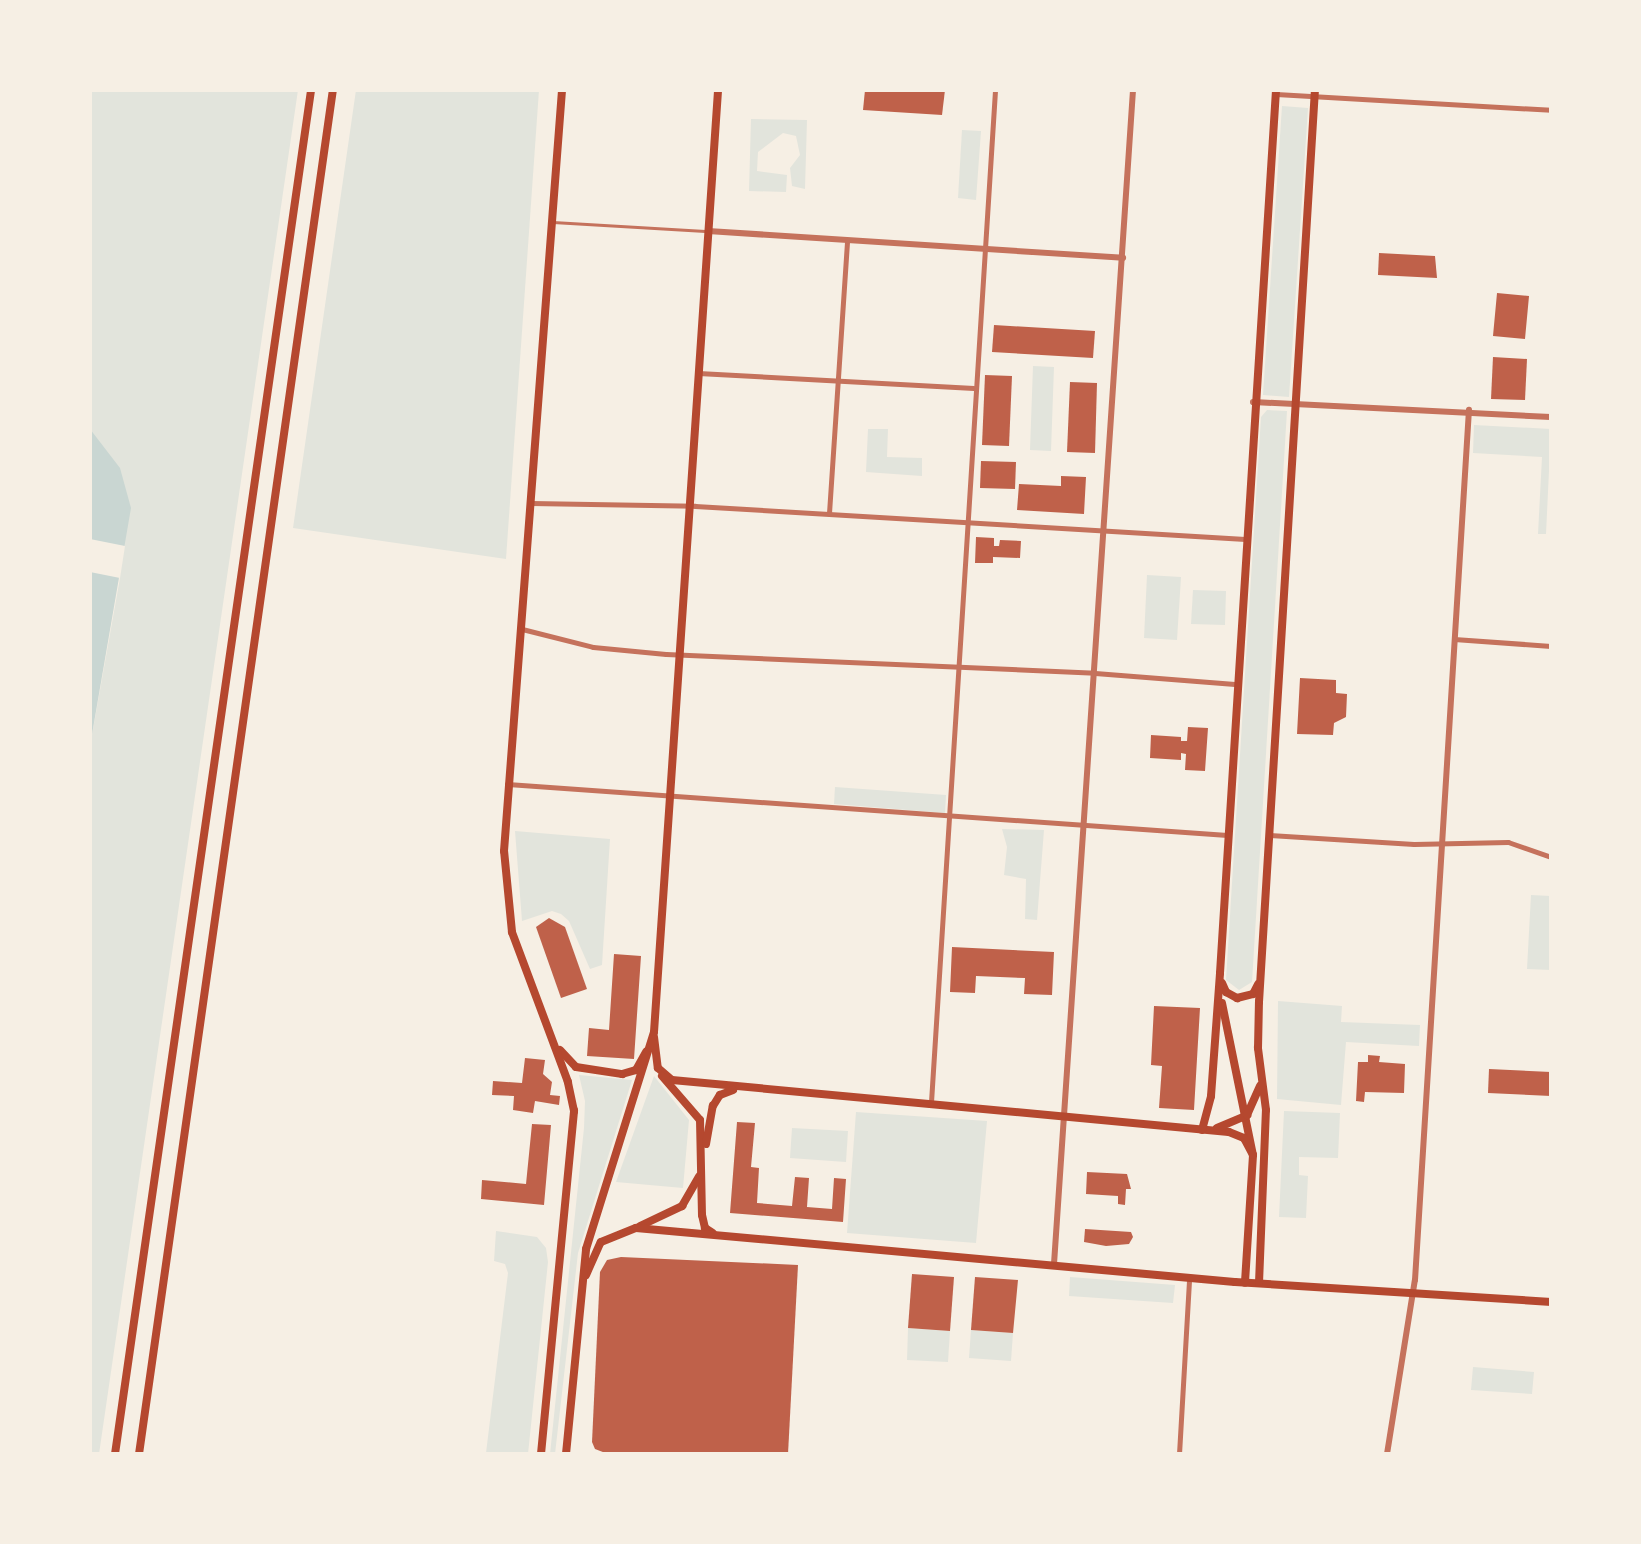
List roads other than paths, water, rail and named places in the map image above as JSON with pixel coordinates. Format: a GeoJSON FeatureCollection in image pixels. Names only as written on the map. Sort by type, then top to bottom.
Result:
{"type":"FeatureCollection","features":[{"type":"Feature","properties":{"kind":"main road"},"geometry":{"type":"LineString","coordinates":[[114,1454],[311,90]]}},
{"type":"Feature","properties":{"kind":"main road"},"geometry":{"type":"LineString","coordinates":[[139,1454],[333,90]]}},
{"type":"Feature","properties":{"kind":"main road"},"geometry":{"type":"LineString","coordinates":[[541,1454],[574,1128],[573,1101],[508,914],[504,863],[562,90]]}},
{"type":"Feature","properties":{"kind":"main road"},"geometry":{"type":"LineString","coordinates":[[718,90],[654,1032],[660,1073],[700,1120],[703,1222],[710,1232],[726,1237]]}},
{"type":"Feature","properties":{"kind":"main road"},"geometry":{"type":"LineString","coordinates":[[1202,1130],[1211,1096],[1220,973],[1253,402],[1276,92]]}},
{"type":"Feature","properties":{"kind":"main road"},"geometry":{"type":"LineString","coordinates":[[1247,1115],[1257,1100],[1260,1076],[1260,977],[1315,93]]}},
{"type":"Feature","properties":{"kind":"main road"},"geometry":{"type":"LineString","coordinates":[[1220,973],[1226,992],[1237,998],[1253,994],[1260,977]]}},
{"type":"Feature","properties":{"kind":"main road"},"geometry":{"type":"LineString","coordinates":[[1220,973],[1226,1034],[1253,1155],[1246,1282]]}},
{"type":"Feature","properties":{"kind":"main road"},"geometry":{"type":"LineString","coordinates":[[552,1038],[576,1067],[622,1074],[639,1066],[654,1032]]}},
{"type":"Feature","properties":{"kind":"main road"},"geometry":{"type":"LineString","coordinates":[[566,1454],[581,1288],[591,1228],[654,1032]]}},
{"type":"Feature","properties":{"kind":"main road"},"geometry":{"type":"LineString","coordinates":[[660,1073],[672,1080],[742,1088],[1236,1134],[1249,1144],[1253,1155]]}},
{"type":"Feature","properties":{"kind":"main road"},"geometry":{"type":"LineString","coordinates":[[1258,1283],[1266,1110],[1260,1076]]}},
{"type":"Feature","properties":{"kind":"main road"},"geometry":{"type":"LineString","coordinates":[[581,1288],[600,1242],[613,1233],[673,1212],[689,1199],[703,1160],[716,1100],[742,1088]]}},
{"type":"Feature","properties":{"kind":"main road"},"geometry":{"type":"LineString","coordinates":[[1202,1130],[1227,1126],[1266,1110]]}},
{"type":"Feature","properties":{"kind":"main road"},"geometry":{"type":"LineString","coordinates":[[636,1228],[1189,1278],[1551,1302]]}},
{"type":"Feature","properties":{"kind":"street"},"geometry":{"type":"LineString","coordinates":[[930,1106],[995,90]]}},
{"type":"Feature","properties":{"kind":"street"},"geometry":{"type":"LineString","coordinates":[[1054,1264],[1133,90]]}},
{"type":"Feature","properties":{"kind":"street"},"geometry":{"type":"LineString","coordinates":[[1276,92],[1551,110]]}},
{"type":"Feature","properties":{"kind":"street"},"geometry":{"type":"LineString","coordinates":[[708,231],[1122,258]]}},
{"type":"Feature","properties":{"kind":"street"},"geometry":{"type":"LineString","coordinates":[[829,514],[846,242]]}},
{"type":"Feature","properties":{"kind":"street"},"geometry":{"type":"LineString","coordinates":[[698,373],[974,388]]}},
{"type":"Feature","properties":{"kind":"street"},"geometry":{"type":"LineString","coordinates":[[1253,402],[1551,417]]}},
{"type":"Feature","properties":{"kind":"street"},"geometry":{"type":"LineString","coordinates":[[1387,1454],[1414,1294],[1469,410]]}},
{"type":"Feature","properties":{"kind":"street"},"geometry":{"type":"LineString","coordinates":[[531,503],[689,506],[1245,539]]}},
{"type":"Feature","properties":{"kind":"street"},"geometry":{"type":"LineString","coordinates":[[522,629],[593,647],[680,654],[1094,673],[1236,684]]}},
{"type":"Feature","properties":{"kind":"street"},"geometry":{"type":"LineString","coordinates":[[1454,639],[1551,646]]}},
{"type":"Feature","properties":{"kind":"street"},"geometry":{"type":"LineString","coordinates":[[507,784],[1227,836]]}},
{"type":"Feature","properties":{"kind":"street"},"geometry":{"type":"LineString","coordinates":[[1268,835],[1508,842],[1551,858]]}},
{"type":"Feature","properties":{"kind":"street"},"geometry":{"type":"LineString","coordinates":[[1180,1454],[1189,1278]]}},
{"type":"Feature","properties":{"kind":"lane"},"geometry":{"type":"LineString","coordinates":[[552,222],[708,231]]}}]}
